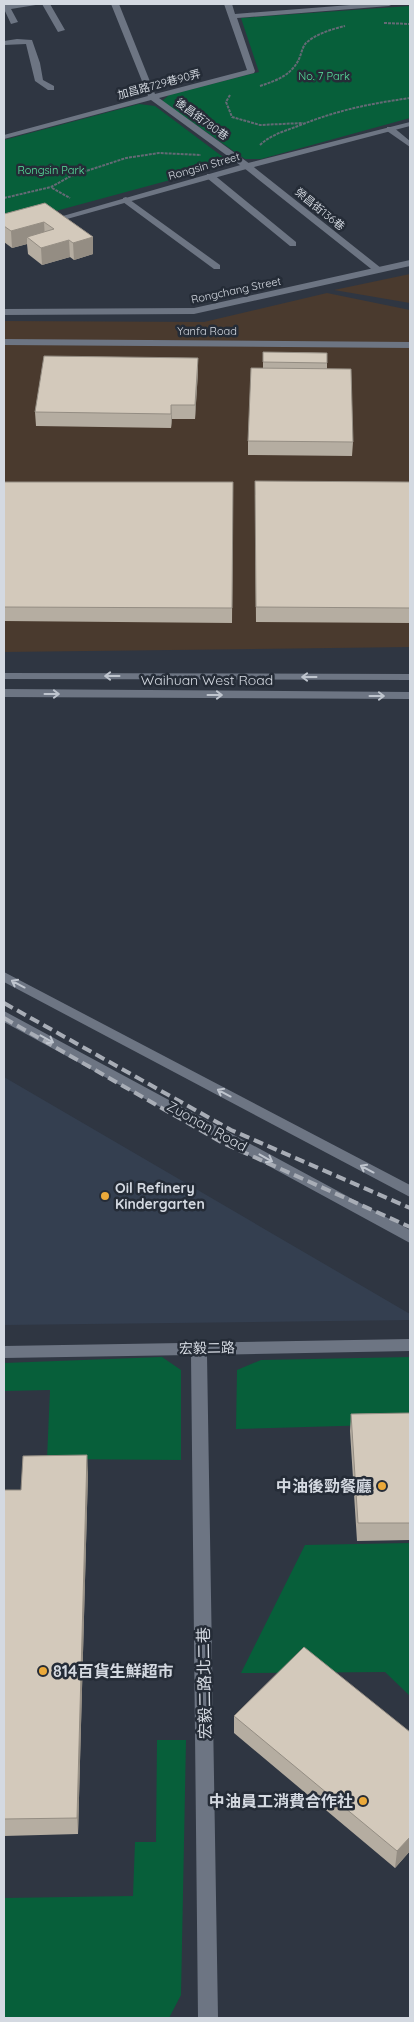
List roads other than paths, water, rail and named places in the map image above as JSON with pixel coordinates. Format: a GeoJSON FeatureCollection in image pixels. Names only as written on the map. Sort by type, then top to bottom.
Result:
{"type":"FeatureCollection","features":[{"type":"Feature","properties":{"kind":"street"},"geometry":{"type":"LineString","coordinates":[[14,22],[5,6],[39,4]]}},
{"type":"Feature","properties":{"kind":"street"},"geometry":{"type":"LineString","coordinates":[[46,4],[61,30]]}},
{"type":"Feature","properties":{"kind":"street"},"geometry":{"type":"LineString","coordinates":[[116,4],[152,97]]}},
{"type":"Feature","properties":{"kind":"street","name":"加昌路729巷90弄"},"geometry":{"type":"LineString","coordinates":[[4,137],[251,71],[228,4]]}},
{"type":"Feature","properties":{"kind":"street"},"geometry":{"type":"LineString","coordinates":[[233,16],[389,4]]}},
{"type":"Feature","properties":{"kind":"street"},"geometry":{"type":"LineString","coordinates":[[4,43],[29,42],[36,63],[39,81],[51,88]]}},
{"type":"Feature","properties":{"kind":"street","name":"後昌街780巷"},"geometry":{"type":"LineString","coordinates":[[152,97],[247,166]]}},
{"type":"Feature","properties":{"kind":"street","name":"Rongsin Street"},"geometry":{"type":"LineString","coordinates":[[39,224],[247,166],[410,124]]}},
{"type":"Feature","properties":{"kind":"street"},"geometry":{"type":"LineString","coordinates":[[390,129],[410,145]]}},
{"type":"Feature","properties":{"kind":"street","name":"榮昌街136巷"},"geometry":{"type":"LineString","coordinates":[[247,166],[378,270]]}},
{"type":"Feature","properties":{"kind":"street"},"geometry":{"type":"LineString","coordinates":[[210,176],[293,244]]}},
{"type":"Feature","properties":{"kind":"street"},"geometry":{"type":"LineString","coordinates":[[126,200],[217,267]]}},
{"type":"Feature","properties":{"kind":"street","name":"Rongchang Street"},"geometry":{"type":"LineString","coordinates":[[4,312],[194,311],[410,263]]}},
{"type":"Feature","properties":{"kind":"street","name":"Yanfa Road"},"geometry":{"type":"LineString","coordinates":[[4,342],[410,345]]}},
{"type":"Feature","properties":{"kind":"street","name":"Waihuan West Road"},"geometry":{"type":"LineString","coordinates":[[4,676],[410,678]]}},
{"type":"Feature","properties":{"kind":"street","name":"Waihuan West Road"},"geometry":{"type":"LineString","coordinates":[[4,694],[410,696]]}},
{"type":"Feature","properties":{"kind":"street"},"geometry":{"type":"LineString","coordinates":[[4,976],[410,1192]]}},
{"type":"Feature","properties":{"kind":"street","name":"Zuonan Road"},"geometry":{"type":"LineString","coordinates":[[4,1016],[410,1237]]}},
{"type":"Feature","properties":{"kind":"street","name":"宏毅二路"},"geometry":{"type":"LineString","coordinates":[[4,1352],[410,1345]]}},
{"type":"Feature","properties":{"kind":"street","name":"宏毅二路北二巷"},"geometry":{"type":"LineString","coordinates":[[199,1348],[208,2018]]}},
{"type":"Feature","properties":{"kind":"railway"},"geometry":{"type":"LineString","coordinates":[[4,1003],[231,1130],[410,1208]]}},
{"type":"Feature","properties":{"kind":"railway"},"geometry":{"type":"LineString","coordinates":[[4,1018],[223,1143],[410,1227]]}},
{"type":"Feature","properties":{"kind":"place","name":"Oil Refinery Kindergarten"},"geometry":{"type":"Point","coordinates":[105,1196]}},
{"type":"Feature","properties":{"kind":"place","name":"中油後勁餐廳"},"geometry":{"type":"Point","coordinates":[382,1486]}},
{"type":"Feature","properties":{"kind":"place","name":"814百貨生鮮超市"},"geometry":{"type":"Point","coordinates":[43,1671]}},
{"type":"Feature","properties":{"kind":"place","name":"中油員工消費合作社"},"geometry":{"type":"Point","coordinates":[363,1801]}},
{"type":"Feature","properties":{"kind":"park label","name":"No. 7 Park"},"geometry":{"type":"Point","coordinates":[324,76]}},
{"type":"Feature","properties":{"kind":"park label","name":"Rongsin Park"},"geometry":{"type":"Point","coordinates":[51,170]}}]}
